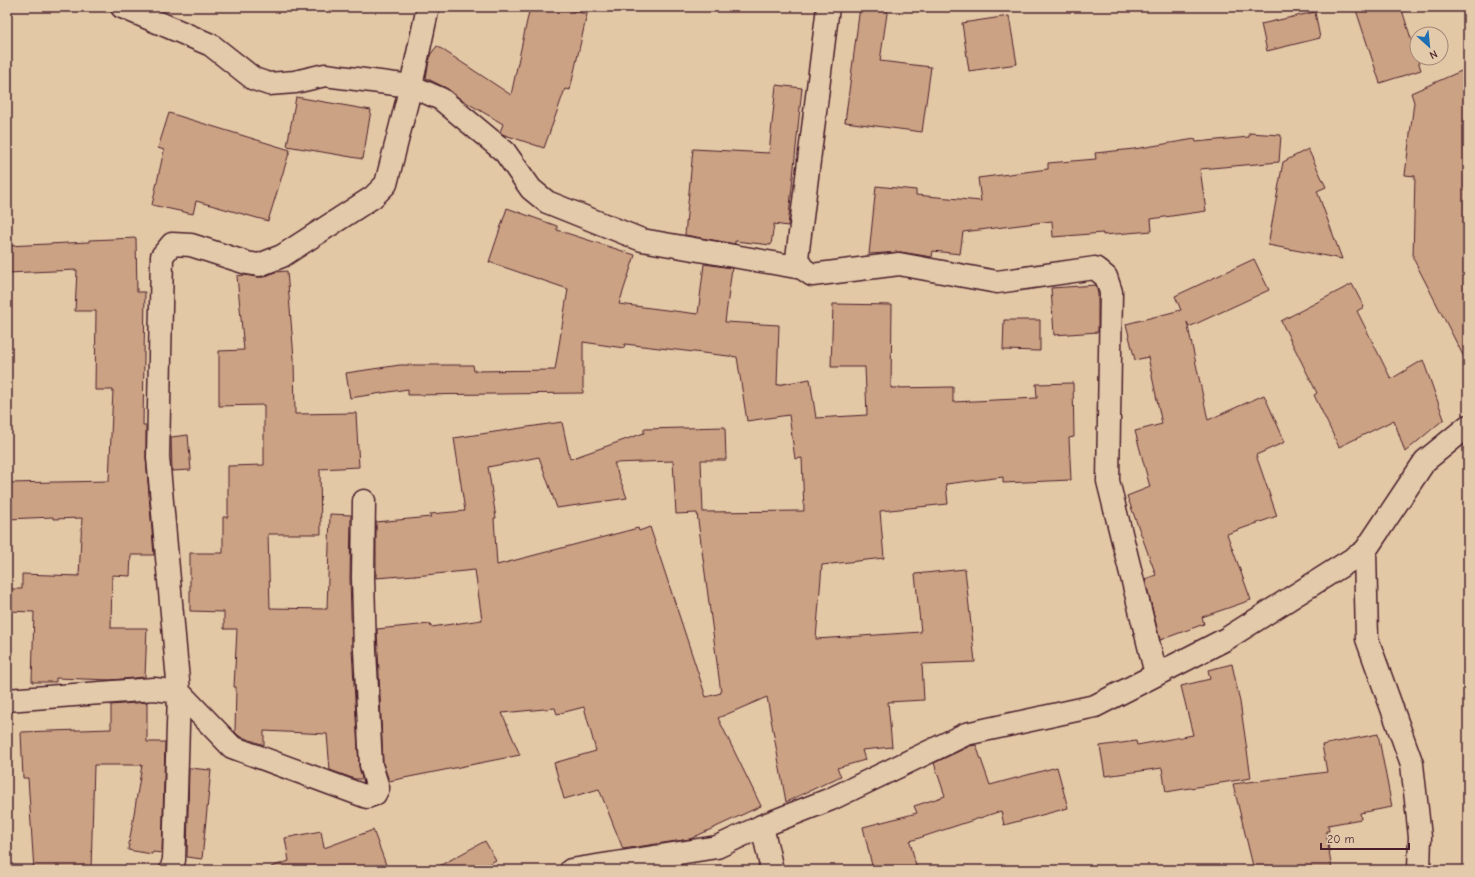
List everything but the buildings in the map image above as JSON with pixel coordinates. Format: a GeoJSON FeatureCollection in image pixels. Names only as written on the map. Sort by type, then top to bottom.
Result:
{"type":"FeatureCollection","features":[{"type":"Feature","properties":{"kind":"street"},"geometry":{"type":"LineString","coordinates":[[122,7],[211,45],[254,79],[269,84],[295,82],[325,76],[411,86],[441,99],[505,152],[531,189],[547,202],[642,240],[802,268],[812,275],[899,264],[997,282],[1095,268],[1106,277],[1110,292],[1108,480],[1156,674]]}},
{"type":"Feature","properties":{"kind":"street"},"geometry":{"type":"LineString","coordinates":[[172,870],[174,860],[179,692],[158,457],[162,256],[172,244],[190,245],[247,263],[259,265],[282,256],[373,197],[386,184],[411,86],[428,7]]}},
{"type":"Feature","properties":{"kind":"street"},"geometry":{"type":"LineString","coordinates":[[802,268],[797,258],[828,7]]}},
{"type":"Feature","properties":{"kind":"street"},"geometry":{"type":"LineString","coordinates":[[571,870],[717,847],[762,826],[830,799],[966,734],[1095,706],[1226,639],[1365,551],[1425,461],[1468,426]]}},
{"type":"Feature","properties":{"kind":"street"},"geometry":{"type":"LineString","coordinates":[[7,700],[154,689],[179,692],[232,747],[367,797],[375,794],[378,788],[371,765],[365,650],[364,501]]}},
{"type":"Feature","properties":{"kind":"street"},"geometry":{"type":"LineString","coordinates":[[1365,551],[1367,638],[1412,764],[1420,837],[1419,870]]}},
{"type":"Feature","properties":{"kind":"street"},"geometry":{"type":"LineString","coordinates":[[762,826],[772,870]]}}]}
